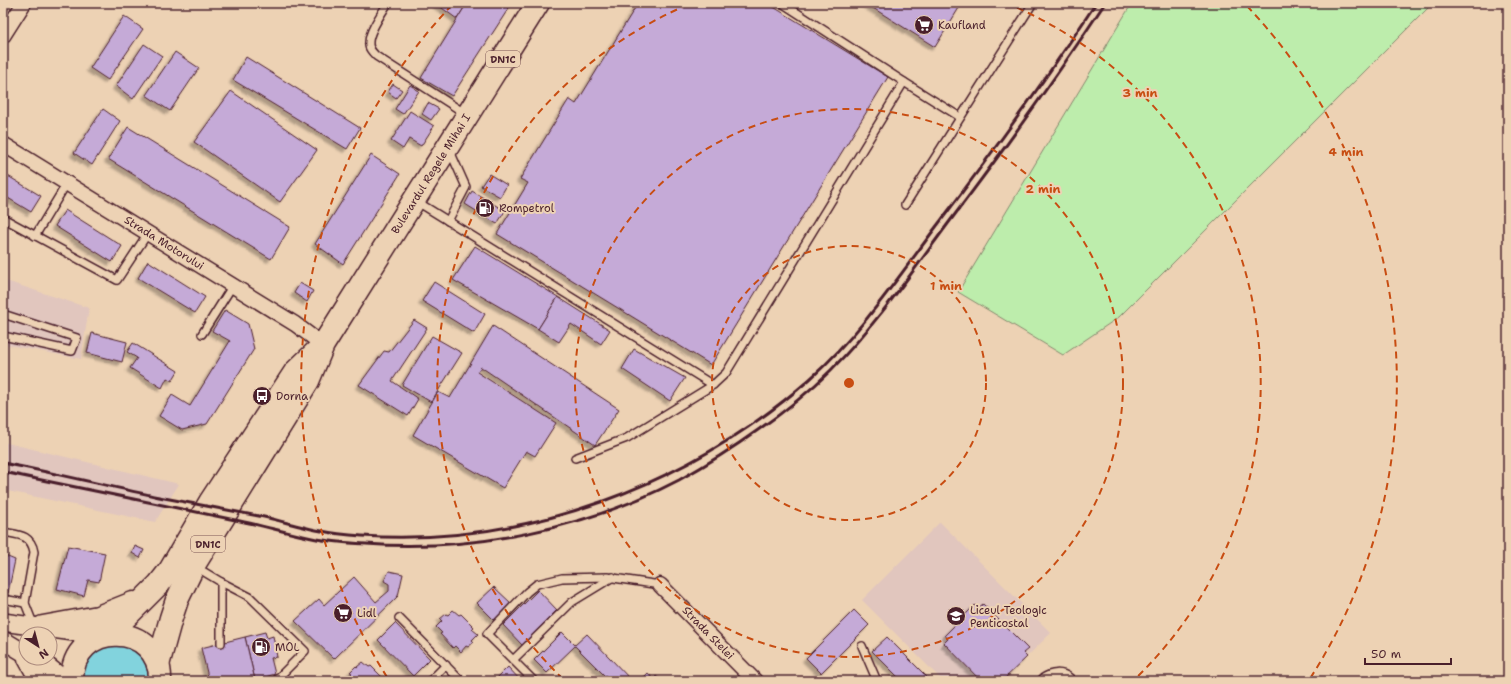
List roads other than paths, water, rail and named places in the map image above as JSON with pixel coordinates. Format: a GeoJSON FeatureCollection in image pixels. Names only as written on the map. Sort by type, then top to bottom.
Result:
{"type":"FeatureCollection","features":[{"type":"Feature","properties":{"kind":"main road","name":"Bulevardul Regele Mihai I"},"geometry":{"type":"LineString","coordinates":[[159,673],[171,618],[177,600],[194,565],[308,381],[323,346],[538,3]]}},
{"type":"Feature","properties":{"kind":"main road","name":"Bulevardul Regele Mihai I"},"geometry":{"type":"LineString","coordinates":[[105,635],[147,597],[170,570],[210,502],[295,372],[323,346]]}},
{"type":"Feature","properties":{"kind":"main road"},"geometry":{"type":"LineString","coordinates":[[44,626],[98,617],[147,597]]}},
{"type":"Feature","properties":{"kind":"main road"},"geometry":{"type":"LineString","coordinates":[[171,618],[176,681]]}},
{"type":"Feature","properties":{"kind":"main road","name":"DN1C"},"geometry":{"type":"LineString","coordinates":[[72,681],[75,661],[82,650],[91,642],[105,635],[121,634],[144,644],[153,654],[159,673]]}},
{"type":"Feature","properties":{"kind":"main road"},"geometry":{"type":"LineString","coordinates":[[34,666],[42,681]]}},
{"type":"Feature","properties":{"kind":"street"},"geometry":{"type":"LineString","coordinates":[[3,36],[24,3]]}},
{"type":"Feature","properties":{"kind":"street","name":"Strada Motorului"},"geometry":{"type":"LineString","coordinates":[[3,144],[295,324],[323,346]]}},
{"type":"Feature","properties":{"kind":"street","name":"Strada Stelei"},"geometry":{"type":"LineString","coordinates":[[660,584],[755,681]]}},
{"type":"Feature","properties":{"kind":"street"},"geometry":{"type":"LineString","coordinates":[[3,622],[31,626]]}},
{"type":"Feature","properties":{"kind":"street"},"geometry":{"type":"LineString","coordinates":[[58,629],[105,635]]}},
{"type":"Feature","properties":{"kind":"street"},"geometry":{"type":"LineString","coordinates":[[3,640],[18,649]]}},
{"type":"Feature","properties":{"kind":"street"},"geometry":{"type":"LineString","coordinates":[[47,666],[66,681]]}},
{"type":"Feature","properties":{"kind":"street"},"geometry":{"type":"LineString","coordinates":[[1044,681],[1057,676],[1065,678],[1068,681]]}},
{"type":"Feature","properties":{"kind":"lane"},"geometry":{"type":"LineString","coordinates":[[388,3],[370,36],[368,44],[371,51],[376,56],[468,115]]}},
{"type":"Feature","properties":{"kind":"lane"},"geometry":{"type":"LineString","coordinates":[[782,3],[960,117]]}},
{"type":"Feature","properties":{"kind":"lane"},"geometry":{"type":"LineString","coordinates":[[905,205],[1033,3]]}},
{"type":"Feature","properties":{"kind":"lane"},"geometry":{"type":"LineString","coordinates":[[575,458],[627,438],[713,385],[726,373],[904,82]]}},
{"type":"Feature","properties":{"kind":"lane"},"geometry":{"type":"LineString","coordinates":[[448,147],[466,187],[448,221]]}},
{"type":"Feature","properties":{"kind":"lane"},"geometry":{"type":"LineString","coordinates":[[36,236],[67,183]]}},
{"type":"Feature","properties":{"kind":"lane"},"geometry":{"type":"LineString","coordinates":[[415,200],[713,385]]}},
{"type":"Feature","properties":{"kind":"lane"},"geometry":{"type":"LineString","coordinates":[[3,218],[117,280],[148,233]]}},
{"type":"Feature","properties":{"kind":"lane"},"geometry":{"type":"LineString","coordinates":[[202,334],[233,285]]}},
{"type":"Feature","properties":{"kind":"lane"},"geometry":{"type":"LineString","coordinates":[[3,314],[77,338],[72,351],[3,336]]}},
{"type":"Feature","properties":{"kind":"lane"},"geometry":{"type":"LineString","coordinates":[[3,532],[24,537],[30,540],[33,546],[34,552],[25,603],[29,615],[37,626]]}},
{"type":"Feature","properties":{"kind":"lane"},"geometry":{"type":"LineString","coordinates":[[194,565],[221,582],[250,597],[305,652],[274,681]]}},
{"type":"Feature","properties":{"kind":"lane"},"geometry":{"type":"LineString","coordinates":[[534,681],[487,634],[527,592],[538,584],[562,578],[613,577],[660,584]]}},
{"type":"Feature","properties":{"kind":"lane"},"geometry":{"type":"LineString","coordinates":[[513,660],[572,602],[613,577]]}},
{"type":"Feature","properties":{"kind":"lane"},"geometry":{"type":"LineString","coordinates":[[221,582],[221,643]]}},
{"type":"Feature","properties":{"kind":"lane"},"geometry":{"type":"LineString","coordinates":[[3,599],[25,603]]}},
{"type":"Feature","properties":{"kind":"lane"},"geometry":{"type":"LineString","coordinates":[[399,618],[461,681]]}},
{"type":"Feature","properties":{"kind":"lane"},"geometry":{"type":"LineString","coordinates":[[862,646],[877,681]]}},
{"type":"Feature","properties":{"kind":"lane"},"geometry":{"type":"LineString","coordinates":[[430,681],[446,666]]}},
{"type":"Feature","properties":{"kind":"water"},"geometry":{"type":"Polygon","coordinates":[[[123,642],[146,660],[149,681],[80,681],[80,671],[95,647],[123,642]]]}},
{"type":"Feature","properties":{"kind":"railway"},"geometry":{"type":"LineString","coordinates":[[3,463],[159,497],[264,517],[316,530],[362,536],[423,537],[484,531],[543,519],[601,502],[658,479],[711,450],[762,417],[810,379],[844,345],[890,289],[996,146],[1037,90],[1096,3]]}},
{"type":"Feature","properties":{"kind":"railway"},"geometry":{"type":"LineString","coordinates":[[3,472],[240,521],[319,539],[339,542],[406,546],[487,540],[527,533],[567,524],[606,512],[643,497],[679,480],[729,450],[768,423],[796,402],[848,352],[895,296],[1050,84],[1105,3]]}},
{"type":"Feature","properties":{"kind":"place","name":"Kaufland"},"geometry":{"type":"Point","coordinates":[924,25]}},
{"type":"Feature","properties":{"kind":"place","name":"Rompetrol"},"geometry":{"type":"Point","coordinates":[485,208]}},
{"type":"Feature","properties":{"kind":"place","name":"Dorna"},"geometry":{"type":"Point","coordinates":[262,396]}},
{"type":"Feature","properties":{"kind":"place","name":"Lidl"},"geometry":{"type":"Point","coordinates":[343,613]}},
{"type":"Feature","properties":{"kind":"place","name":"Liceul Teologic Penticostal"},"geometry":{"type":"Point","coordinates":[956,616]}},
{"type":"Feature","properties":{"kind":"place","name":"MOL"},"geometry":{"type":"Point","coordinates":[261,647]}}]}
